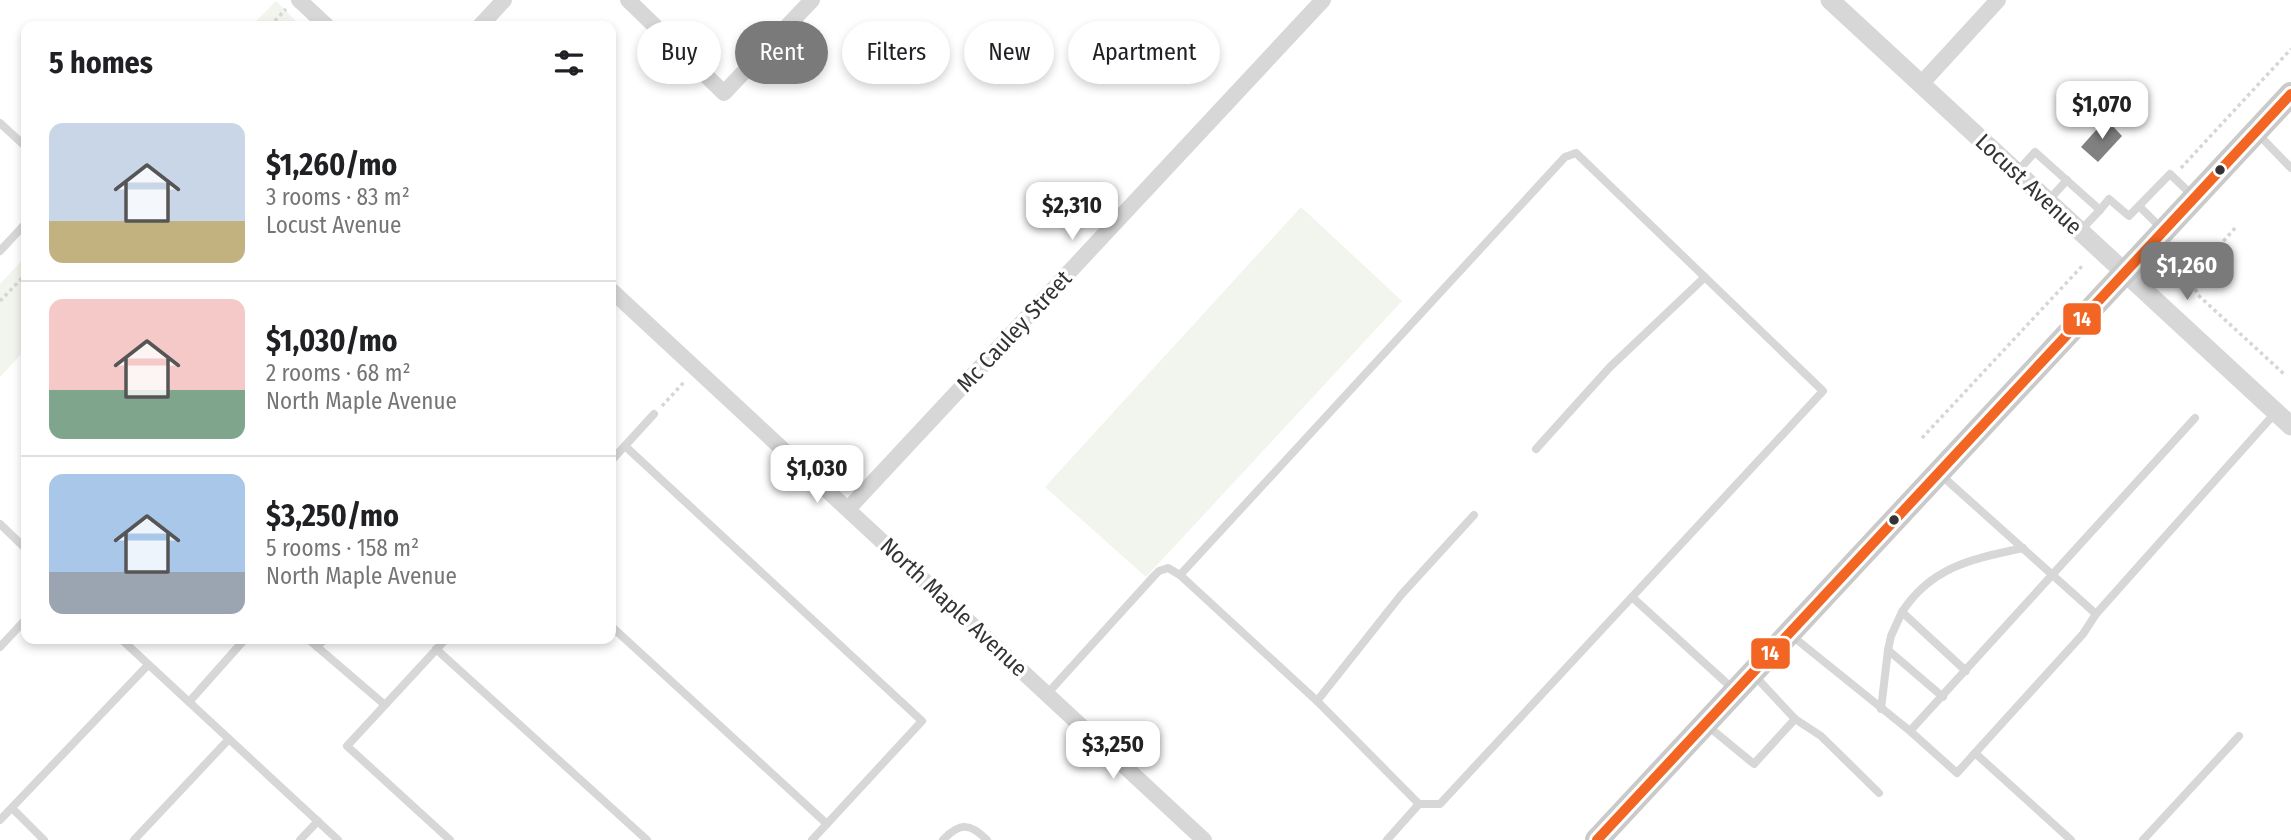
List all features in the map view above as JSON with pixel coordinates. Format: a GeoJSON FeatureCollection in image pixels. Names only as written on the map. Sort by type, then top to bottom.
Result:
{"type":"FeatureCollection","features":[{"type":"Feature","properties":{"kind":"main road"},"geometry":{"type":"LineString","coordinates":[[1597,840],[2291,94]]}},
{"type":"Feature","properties":{"kind":"street"},"geometry":{"type":"LineString","coordinates":[[485,21],[504,0]]}},
{"type":"Feature","properties":{"kind":"street"},"geometry":{"type":"LineString","coordinates":[[628,0],[724,93],[812,0]]}},
{"type":"Feature","properties":{"kind":"street","name":"Mc Cauley Street"},"geometry":{"type":"LineString","coordinates":[[848,509],[1323,0]]}},
{"type":"Feature","properties":{"kind":"street","name":"Locust Avenue"},"geometry":{"type":"LineString","coordinates":[[1830,0],[2291,426]]}},
{"type":"Feature","properties":{"kind":"street"},"geometry":{"type":"LineString","coordinates":[[1921,84],[1998,0]]}},
{"type":"Feature","properties":{"kind":"street"},"geometry":{"type":"LineString","coordinates":[[293,4],[319,21]]}},
{"type":"Feature","properties":{"kind":"street","name":"North Maple Avenue"},"geometry":{"type":"LineString","coordinates":[[616,295],[1204,840]]}},
{"type":"Feature","properties":{"kind":"lane"},"geometry":{"type":"LineString","coordinates":[[0,123],[21,142]]}},
{"type":"Feature","properties":{"kind":"lane"},"geometry":{"type":"LineString","coordinates":[[2255,132],[2291,168]]}},
{"type":"Feature","properties":{"kind":"lane"},"geometry":{"type":"LineString","coordinates":[[2017,173],[2035,152],[2100,210]]}},
{"type":"Feature","properties":{"kind":"lane"},"geometry":{"type":"LineString","coordinates":[[1048,694],[1159,571],[1168,568],[1180,575],[1317,701],[1419,804],[1440,804],[1823,391],[1576,153],[1565,157],[1180,575]]}},
{"type":"Feature","properties":{"kind":"lane"},"geometry":{"type":"LineString","coordinates":[[2080,231],[2109,199],[2129,216],[2170,174],[2195,197]]}},
{"type":"Feature","properties":{"kind":"lane"},"geometry":{"type":"LineString","coordinates":[[2048,201],[2067,180]]}},
{"type":"Feature","properties":{"kind":"lane"},"geometry":{"type":"LineString","coordinates":[[2139,206],[2164,230]]}},
{"type":"Feature","properties":{"kind":"lane"},"geometry":{"type":"LineString","coordinates":[[0,251],[21,228]]}},
{"type":"Feature","properties":{"kind":"lane"},"geometry":{"type":"LineString","coordinates":[[1536,449],[1610,367],[1705,277]]}},
{"type":"Feature","properties":{"kind":"lane"},"geometry":{"type":"LineString","coordinates":[[1789,634],[1910,731],[1957,774],[2084,634],[2096,614],[2276,412]]}},
{"type":"Feature","properties":{"kind":"lane"},"geometry":{"type":"LineString","coordinates":[[616,456],[654,414]]}},
{"type":"Feature","properties":{"kind":"lane"},"geometry":{"type":"LineString","coordinates":[[1910,731],[2196,418]]}},
{"type":"Feature","properties":{"kind":"lane"},"geometry":{"type":"LineString","coordinates":[[625,446],[922,721],[812,840]]}},
{"type":"Feature","properties":{"kind":"lane"},"geometry":{"type":"LineString","coordinates":[[1938,473],[2096,614]]}},
{"type":"Feature","properties":{"kind":"lane"},"geometry":{"type":"LineString","coordinates":[[1317,701],[1401,595],[1474,515]]}},
{"type":"Feature","properties":{"kind":"lane"},"geometry":{"type":"LineString","coordinates":[[0,524],[21,544]]}},
{"type":"Feature","properties":{"kind":"lane"},"geometry":{"type":"LineString","coordinates":[[1881,709],[1888,650],[1902,612],[1912,597],[1936,576],[1969,560],[2023,548]]}},
{"type":"Feature","properties":{"kind":"lane"},"geometry":{"type":"LineString","coordinates":[[1632,597],[1744,682],[1821,736],[1879,793]]}},
{"type":"Feature","properties":{"kind":"lane"},"geometry":{"type":"LineString","coordinates":[[1902,612],[1966,671]]}},
{"type":"Feature","properties":{"kind":"lane"},"geometry":{"type":"LineString","coordinates":[[0,647],[21,624]]}},
{"type":"Feature","properties":{"kind":"lane"},"geometry":{"type":"LineString","coordinates":[[616,631],[827,824]]}},
{"type":"Feature","properties":{"kind":"lane"},"geometry":{"type":"LineString","coordinates":[[126,644],[338,840]]}},
{"type":"Feature","properties":{"kind":"lane"},"geometry":{"type":"LineString","coordinates":[[189,702],[241,644]]}},
{"type":"Feature","properties":{"kind":"lane"},"geometry":{"type":"LineString","coordinates":[[313,644],[385,705]]}},
{"type":"Feature","properties":{"kind":"lane"},"geometry":{"type":"LineString","coordinates":[[317,648],[321,644]]}},
{"type":"Feature","properties":{"kind":"lane"},"geometry":{"type":"LineString","coordinates":[[441,644],[347,746],[450,840]]}},
{"type":"Feature","properties":{"kind":"lane"},"geometry":{"type":"LineString","coordinates":[[436,649],[647,840]]}},
{"type":"Feature","properties":{"kind":"lane"},"geometry":{"type":"LineString","coordinates":[[1888,650],[1943,697]]}},
{"type":"Feature","properties":{"kind":"lane"},"geometry":{"type":"LineString","coordinates":[[0,820],[148,664]]}},
{"type":"Feature","properties":{"kind":"lane"},"geometry":{"type":"LineString","coordinates":[[1706,723],[1754,764],[1795,719]]}},
{"type":"Feature","properties":{"kind":"lane"},"geometry":{"type":"LineString","coordinates":[[2143,840],[2239,736]]}},
{"type":"Feature","properties":{"kind":"lane"},"geometry":{"type":"LineString","coordinates":[[134,840],[229,739]]}},
{"type":"Feature","properties":{"kind":"lane"},"geometry":{"type":"LineString","coordinates":[[1975,753],[2071,840]]}},
{"type":"Feature","properties":{"kind":"lane"},"geometry":{"type":"LineString","coordinates":[[1387,840],[1419,804]]}},
{"type":"Feature","properties":{"kind":"lane"},"geometry":{"type":"LineString","coordinates":[[12,807],[44,840]]}},
{"type":"Feature","properties":{"kind":"lane"},"geometry":{"type":"LineString","coordinates":[[300,840],[318,821]]}},
{"type":"Feature","properties":{"kind":"lane"},"geometry":{"type":"LineString","coordinates":[[943,840],[951,831],[961,827],[970,827],[986,840]]}},
{"type":"Feature","properties":{"kind":"path"},"geometry":{"type":"LineString","coordinates":[[275,21],[293,4]]}},
{"type":"Feature","properties":{"kind":"path"},"geometry":{"type":"LineString","coordinates":[[2186,163],[2291,49]]}},
{"type":"Feature","properties":{"kind":"path"},"geometry":{"type":"LineString","coordinates":[[2235,228],[2204,263],[2192,282],[2198,295],[2284,374]]}},
{"type":"Feature","properties":{"kind":"path"},"geometry":{"type":"LineString","coordinates":[[1922,438],[2083,265]]}},
{"type":"Feature","properties":{"kind":"path"},"geometry":{"type":"LineString","coordinates":[[0,301],[21,279]]}},
{"type":"Feature","properties":{"kind":"path"},"geometry":{"type":"LineString","coordinates":[[654,414],[687,380]]}},
{"type":"Feature","properties":{"kind":"shaded area"},"geometry":{"type":"Polygon","coordinates":[[[276,1],[296,21],[256,21],[276,1]]]}},
{"type":"Feature","properties":{"kind":"shaded area"},"geometry":{"type":"Polygon","coordinates":[[[1301,207],[1402,301],[1146,577],[1045,487],[1301,207]]]}},
{"type":"Feature","properties":{"kind":"shaded area"},"geometry":{"type":"Polygon","coordinates":[[[21,261],[21,354],[0,377],[0,284],[21,261]]]}},
{"type":"Feature","properties":{"kind":"building"},"geometry":{"type":"Polygon","coordinates":[[[2106,119],[2122,136],[2098,162],[2081,147],[2106,119]]]}},
{"type":"Feature","properties":{"kind":"transit line","name":"14"},"geometry":{"type":"LineString","coordinates":[[1597,840],[2291,94]]}}]}
